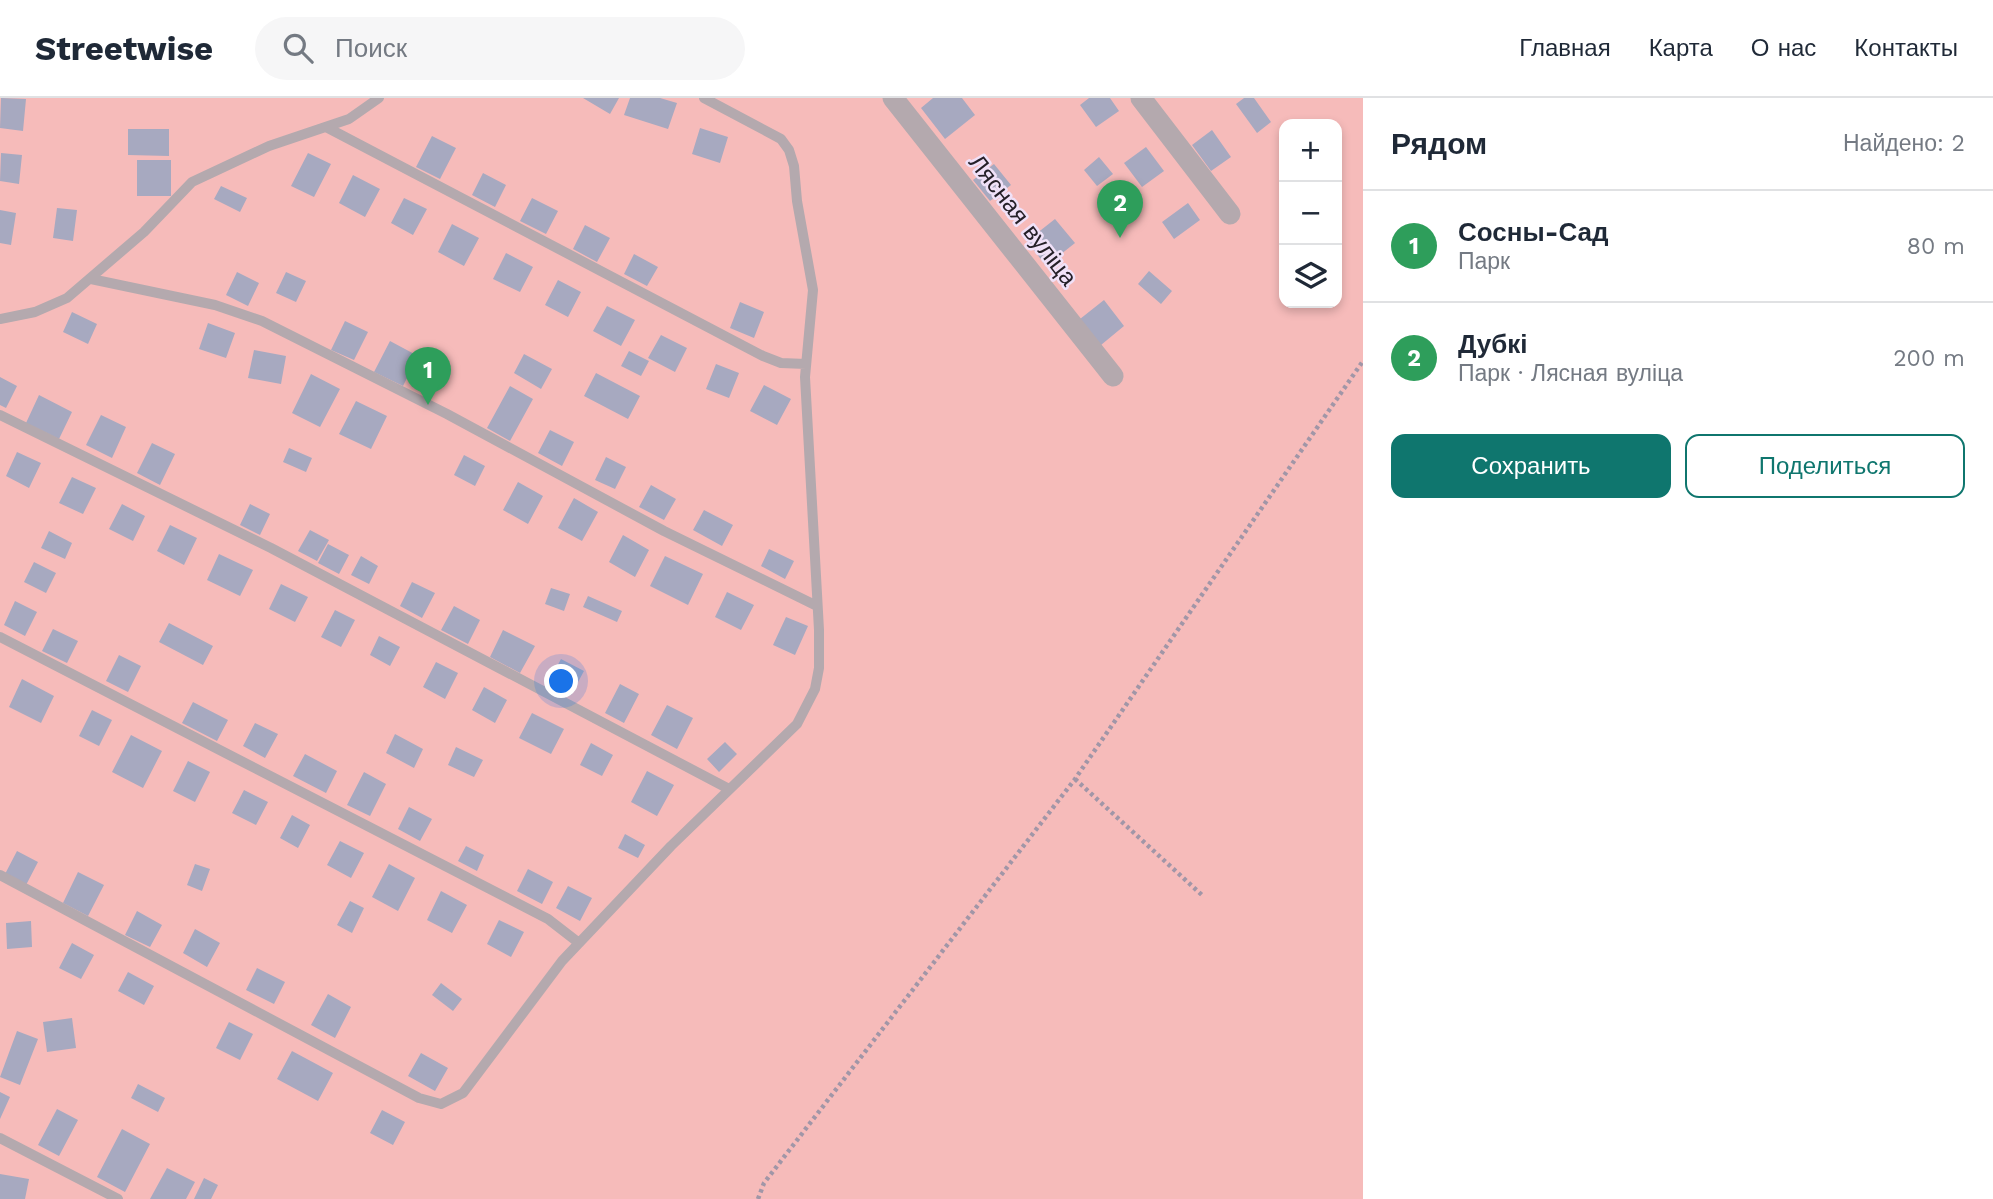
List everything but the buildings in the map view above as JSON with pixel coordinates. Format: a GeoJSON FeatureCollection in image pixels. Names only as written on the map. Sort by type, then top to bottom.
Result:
{"type":"FeatureCollection","features":[{"type":"Feature","properties":{"kind":"street","name":"Лясная вуліца"},"geometry":{"type":"LineString","coordinates":[[892,98],[1113,376]]}},
{"type":"Feature","properties":{"kind":"street"},"geometry":{"type":"LineString","coordinates":[[1141,98],[1230,214]]}},
{"type":"Feature","properties":{"kind":"lane"},"geometry":{"type":"LineString","coordinates":[[0,319],[35,312],[68,298],[144,232],[192,182],[269,146],[349,119],[379,98]]}},
{"type":"Feature","properties":{"kind":"lane"},"geometry":{"type":"LineString","coordinates":[[0,875],[419,1098],[441,1104],[463,1093],[562,961],[729,789],[797,724],[808,705],[820,668],[806,364],[813,290],[789,150],[781,139],[704,98]]}},
{"type":"Feature","properties":{"kind":"lane"},"geometry":{"type":"LineString","coordinates":[[326,127],[763,356],[781,363],[806,364]]}},
{"type":"Feature","properties":{"kind":"lane"},"geometry":{"type":"LineString","coordinates":[[91,279],[215,305],[262,321],[447,414],[664,531],[817,606]]}},
{"type":"Feature","properties":{"kind":"lane"},"geometry":{"type":"LineString","coordinates":[[0,415],[271,548],[729,789]]}},
{"type":"Feature","properties":{"kind":"lane"},"geometry":{"type":"LineString","coordinates":[[0,637],[548,919],[579,943]]}},
{"type":"Feature","properties":{"kind":"lane"},"geometry":{"type":"LineString","coordinates":[[0,1138],[118,1199]]}},
{"type":"Feature","properties":{"kind":"path"},"geometry":{"type":"LineString","coordinates":[[758,1199],[764,1183],[1074,779],[1363,361]]}},
{"type":"Feature","properties":{"kind":"path"},"geometry":{"type":"LineString","coordinates":[[1074,779],[1203,896]]}},
{"type":"Feature","properties":{"kind":"shaded area"},"geometry":{"type":"Polygon","coordinates":[[[0,98],[1363,98],[1363,1199],[0,1199],[0,98]]]}},
{"type":"Feature","properties":{"kind":"place","name":"Дубкі"},"geometry":{"type":"Point","coordinates":[1120,238]}},
{"type":"Feature","properties":{"kind":"place","name":"Сосны-Сад"},"geometry":{"type":"Point","coordinates":[428,405]}}]}
